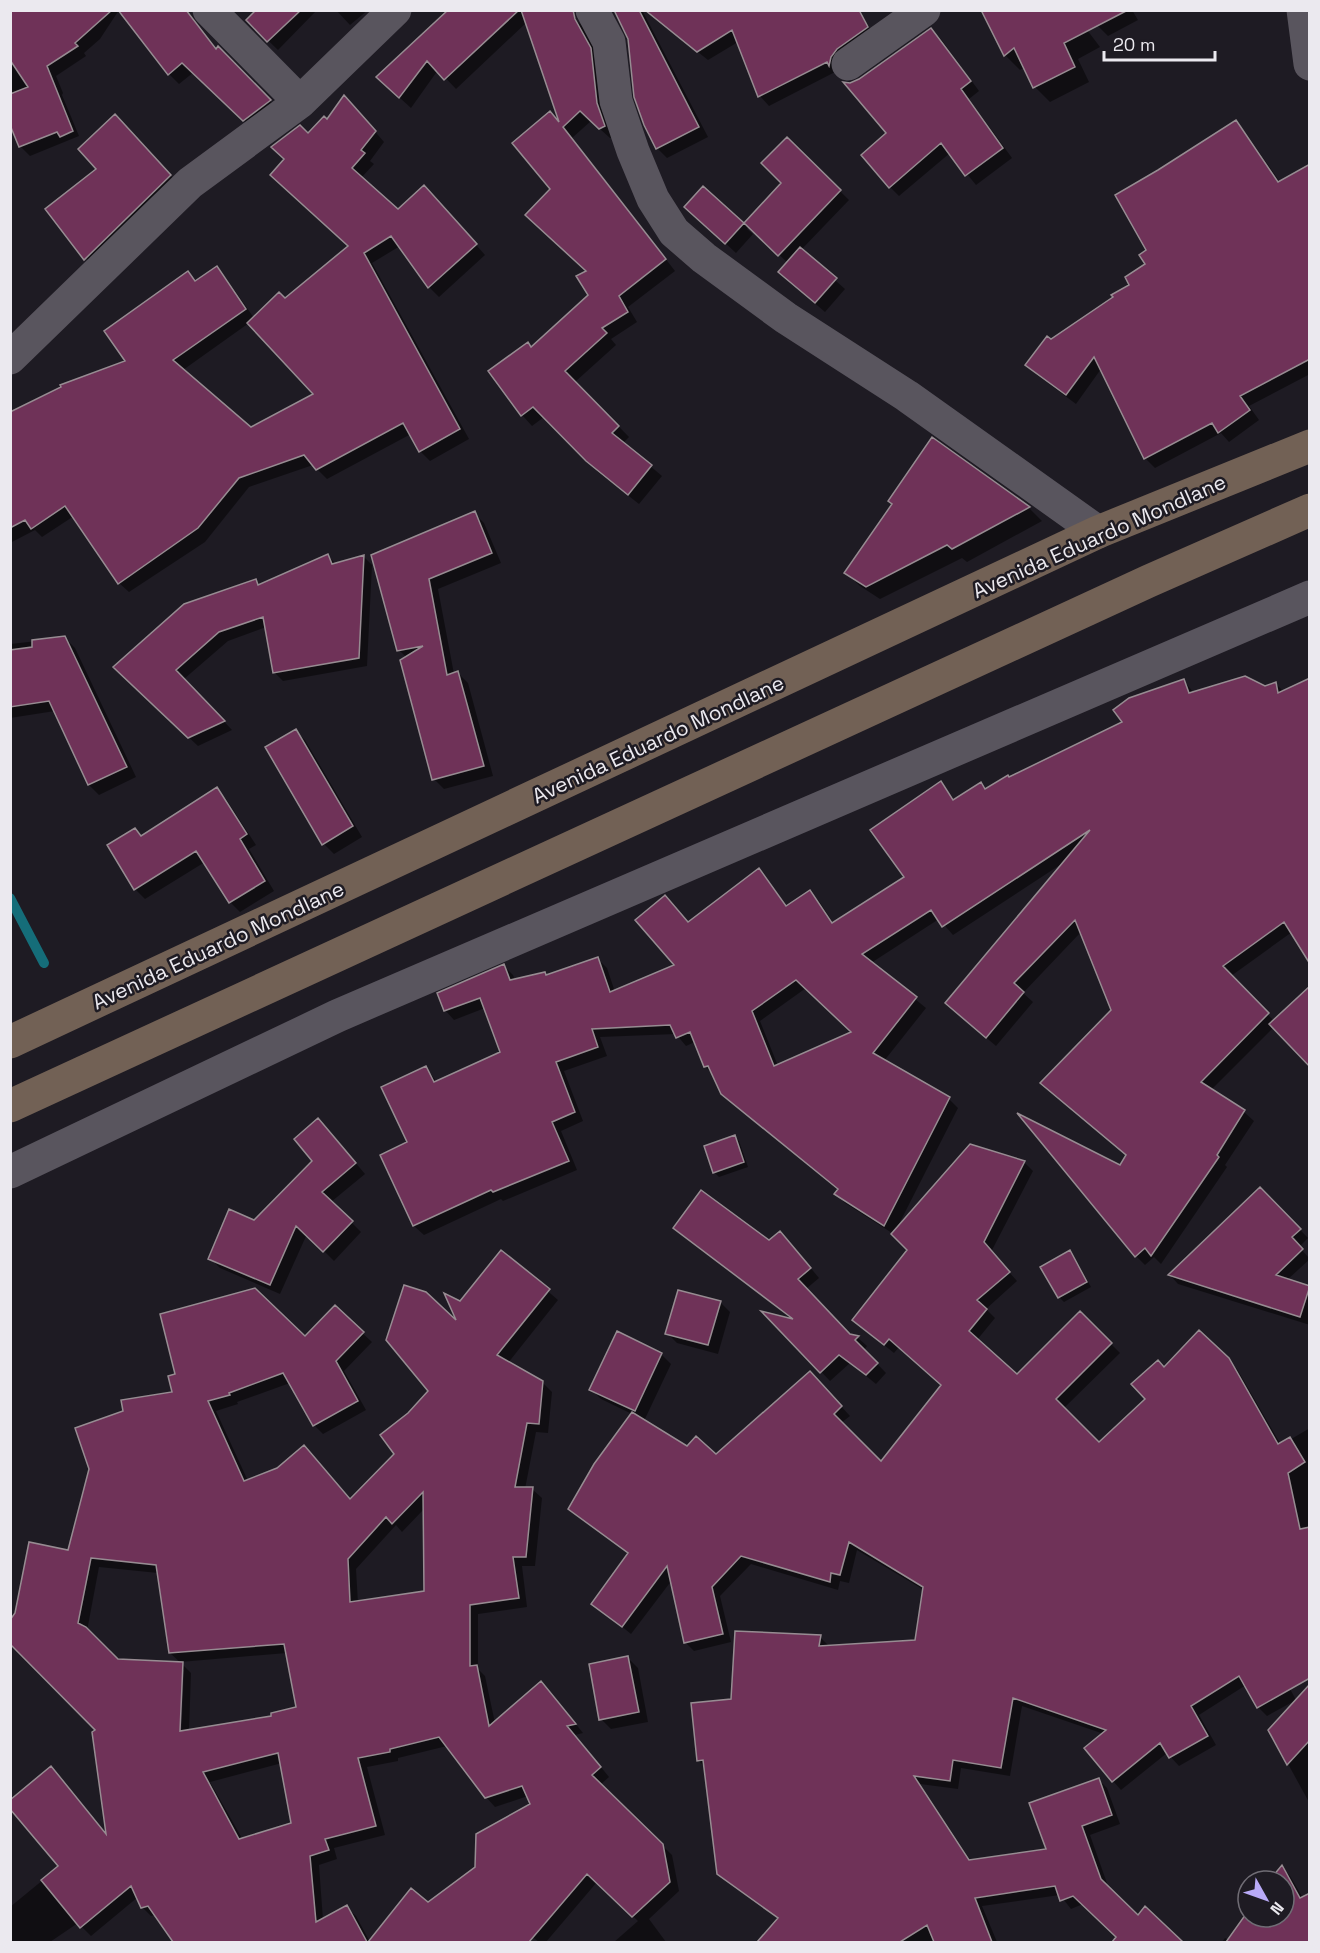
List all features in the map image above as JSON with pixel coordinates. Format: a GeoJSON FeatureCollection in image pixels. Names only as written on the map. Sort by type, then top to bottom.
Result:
{"type":"FeatureCollection","features":[{"type":"Feature","properties":{"kind":"main road","name":"Avenida Eduardo Mondlane"},"geometry":{"type":"LineString","coordinates":[[10,1042],[1098,532],[1310,446]]}},
{"type":"Feature","properties":{"kind":"main road"},"geometry":{"type":"LineString","coordinates":[[10,1106],[1149,581],[1310,510]]}},
{"type":"Feature","properties":{"kind":"street"},"geometry":{"type":"LineString","coordinates":[[209,10],[300,102]]}},
{"type":"Feature","properties":{"kind":"street"},"geometry":{"type":"LineString","coordinates":[[10,358],[190,183],[300,102],[395,10]]}},
{"type":"Feature","properties":{"kind":"street"},"geometry":{"type":"LineString","coordinates":[[592,10],[609,42],[616,101],[633,151],[653,199],[674,232],[704,258],[786,318],[907,396],[1098,532]]}},
{"type":"Feature","properties":{"kind":"street"},"geometry":{"type":"LineString","coordinates":[[848,64],[924,10]]}},
{"type":"Feature","properties":{"kind":"street"},"geometry":{"type":"LineString","coordinates":[[1303,10],[1310,64]]}},
{"type":"Feature","properties":{"kind":"street"},"geometry":{"type":"LineString","coordinates":[[10,1172],[337,1016],[1310,597]]}},
{"type":"Feature","properties":{"kind":"building"},"geometry":{"type":"Polygon","coordinates":[[[10,10],[112,10],[75,43],[78,46],[47,66],[73,131],[60,137],[57,132],[19,147],[10,125],[10,94],[28,87],[10,60],[10,10]]]}},
{"type":"Feature","properties":{"kind":"building"},"geometry":{"type":"Polygon","coordinates":[[[118,10],[186,10],[216,49],[218,46],[271,100],[243,121],[182,63],[168,75],[118,10]]]}},
{"type":"Feature","properties":{"kind":"building"},"geometry":{"type":"Polygon","coordinates":[[[256,10],[301,10],[267,42],[246,20],[256,10]]]}},
{"type":"Feature","properties":{"kind":"building"},"geometry":{"type":"Polygon","coordinates":[[[448,10],[519,10],[444,80],[427,61],[399,98],[376,77],[448,10]]]}},
{"type":"Feature","properties":{"kind":"building"},"geometry":{"type":"Polygon","coordinates":[[[521,10],[573,10],[575,19],[591,48],[597,103],[605,126],[599,129],[580,111],[563,127],[666,259],[619,296],[628,312],[602,328],[607,333],[565,371],[619,426],[612,433],[652,465],[628,495],[586,461],[533,407],[521,416],[488,371],[528,342],[531,347],[588,295],[576,276],[586,271],[525,215],[550,189],[512,143],[550,111],[559,122],[521,10]]]}},
{"type":"Feature","properties":{"kind":"building"},"geometry":{"type":"Polygon","coordinates":[[[614,10],[639,10],[699,127],[656,149],[634,97],[628,39],[614,10]]]}},
{"type":"Feature","properties":{"kind":"building"},"geometry":{"type":"Polygon","coordinates":[[[645,10],[859,10],[868,27],[837,49],[831,57],[829,66],[827,62],[758,97],[732,30],[697,52],[645,10]]]}},
{"type":"Feature","properties":{"kind":"building"},"geometry":{"type":"Polygon","coordinates":[[[981,10],[1128,10],[1064,43],[1075,67],[1033,88],[1014,48],[1004,56],[981,10]]]}},
{"type":"Feature","properties":{"kind":"building"},"geometry":{"type":"Polygon","coordinates":[[[931,28],[971,81],[961,89],[1003,148],[965,176],[941,143],[889,188],[861,155],[886,133],[843,82],[850,83],[859,79],[931,28]]]}},
{"type":"Feature","properties":{"kind":"building"},"geometry":{"type":"Polygon","coordinates":[[[344,95],[376,131],[361,150],[365,153],[352,168],[398,209],[424,185],[477,244],[428,288],[391,236],[364,253],[460,429],[419,452],[403,423],[316,470],[304,455],[239,478],[198,528],[118,584],[65,506],[31,529],[25,520],[10,528],[10,412],[61,387],[60,385],[125,361],[104,331],[188,271],[195,281],[217,266],[246,309],[173,360],[251,427],[313,394],[247,323],[279,292],[285,298],[348,246],[270,175],[284,159],[271,147],[300,125],[308,133],[324,116],[327,119],[344,95]]]}},
{"type":"Feature","properties":{"kind":"building"},"geometry":{"type":"Polygon","coordinates":[[[115,114],[171,175],[84,260],[45,209],[96,169],[78,149],[115,114]]]}},
{"type":"Feature","properties":{"kind":"building"},"geometry":{"type":"Polygon","coordinates":[[[1236,120],[1278,182],[1310,164],[1310,359],[1240,396],[1250,410],[1218,433],[1212,423],[1144,459],[1094,357],[1066,395],[1025,365],[1047,336],[1051,339],[1113,297],[1111,295],[1129,285],[1125,277],[1145,264],[1139,255],[1146,250],[1115,195],[1236,120]]]}},
{"type":"Feature","properties":{"kind":"building"},"geometry":{"type":"Polygon","coordinates":[[[787,137],[841,190],[778,256],[744,223],[781,183],[761,163],[787,137]]]}},
{"type":"Feature","properties":{"kind":"building"},"geometry":{"type":"Polygon","coordinates":[[[703,186],[744,223],[725,244],[684,207],[703,186]]]}},
{"type":"Feature","properties":{"kind":"building"},"geometry":{"type":"Polygon","coordinates":[[[800,247],[837,278],[815,303],[778,272],[800,247]]]}},
{"type":"Feature","properties":{"kind":"building"},"geometry":{"type":"Polygon","coordinates":[[[932,437],[1030,507],[952,549],[947,545],[866,587],[844,573],[892,504],[888,501],[932,437]]]}},
{"type":"Feature","properties":{"kind":"building"},"geometry":{"type":"Polygon","coordinates":[[[475,511],[492,553],[429,579],[447,675],[458,671],[484,766],[432,780],[400,660],[423,646],[397,651],[371,555],[475,511]]]}},
{"type":"Feature","properties":{"kind":"building"},"geometry":{"type":"Polygon","coordinates":[[[328,554],[332,564],[364,555],[359,658],[273,673],[263,617],[219,632],[176,670],[225,721],[188,738],[113,667],[184,604],[256,579],[258,585],[328,554]]]}},
{"type":"Feature","properties":{"kind":"building"},"geometry":{"type":"Polygon","coordinates":[[[65,636],[127,767],[88,785],[49,701],[10,707],[10,650],[32,647],[32,640],[65,636]]]}},
{"type":"Feature","properties":{"kind":"building"},"geometry":{"type":"Polygon","coordinates":[[[1245,676],[1265,686],[1276,682],[1278,693],[1310,678],[1310,964],[1284,922],[1223,966],[1269,1013],[1201,1082],[1245,1110],[1217,1155],[1219,1157],[1151,1256],[1145,1248],[1135,1257],[1017,1113],[1120,1165],[1126,1155],[1040,1083],[1111,1010],[1075,920],[1014,983],[1024,992],[986,1038],[945,1003],[1090,830],[942,927],[931,910],[862,954],[917,997],[873,1053],[950,1097],[884,1226],[834,1194],[838,1189],[721,1094],[708,1066],[704,1067],[690,1032],[676,1038],[670,1025],[592,1029],[598,1047],[556,1062],[575,1112],[552,1122],[569,1161],[493,1192],[491,1190],[413,1226],[380,1155],[407,1142],[381,1087],[426,1066],[434,1082],[500,1052],[480,998],[444,1011],[437,993],[504,964],[510,980],[545,972],[546,975],[598,957],[610,992],[674,965],[635,920],[665,895],[688,922],[759,868],[786,906],[810,890],[832,923],[904,877],[870,830],[941,781],[953,800],[981,782],[985,789],[1008,775],[1009,777],[1122,722],[1113,710],[1129,698],[1184,679],[1189,693],[1245,676]],[[796,980],[752,1011],[774,1066],[851,1032],[796,980]]]}},
{"type":"Feature","properties":{"kind":"building"},"geometry":{"type":"Polygon","coordinates":[[[296,729],[353,826],[322,845],[265,747],[296,729]]]}},
{"type":"Feature","properties":{"kind":"building"},"geometry":{"type":"Polygon","coordinates":[[[217,787],[247,834],[240,839],[265,881],[229,903],[196,851],[134,890],[107,845],[135,828],[141,836],[217,787]]]}},
{"type":"Feature","properties":{"kind":"building"},"geometry":{"type":"Polygon","coordinates":[[[1310,986],[1310,1067],[1269,1024],[1310,986]]]}},
{"type":"Feature","properties":{"kind":"building"},"geometry":{"type":"Polygon","coordinates":[[[318,1118],[356,1163],[322,1192],[353,1221],[323,1252],[296,1226],[270,1285],[208,1259],[229,1209],[254,1220],[312,1161],[294,1139],[318,1118]]]}},
{"type":"Feature","properties":{"kind":"building"},"geometry":{"type":"Polygon","coordinates":[[[735,1135],[744,1162],[713,1173],[704,1146],[735,1135]]]}},
{"type":"Feature","properties":{"kind":"building"},"geometry":{"type":"Polygon","coordinates":[[[970,1144],[1025,1161],[984,1242],[1010,1272],[977,1300],[987,1309],[969,1331],[1017,1374],[1080,1311],[1112,1343],[1056,1399],[1099,1442],[1145,1399],[1131,1384],[1158,1360],[1164,1367],[1199,1330],[1229,1358],[1278,1444],[1290,1437],[1305,1462],[1288,1473],[1300,1529],[1310,1527],[1310,1678],[1257,1708],[1239,1676],[1191,1706],[1208,1736],[1169,1758],[1160,1743],[1112,1782],[1084,1748],[1106,1730],[1013,1698],[1001,1768],[953,1760],[950,1781],[914,1776],[969,1860],[1046,1849],[1029,1803],[1099,1778],[1112,1815],[1082,1826],[1101,1879],[1138,1915],[1145,1906],[1183,1942],[1112,1942],[1116,1937],[1073,1896],[1060,1901],[1055,1886],[975,1898],[992,1942],[934,1942],[927,1925],[900,1942],[757,1942],[778,1918],[717,1874],[703,1760],[697,1761],[691,1703],[731,1699],[735,1631],[821,1635],[819,1646],[915,1640],[923,1587],[849,1542],[840,1575],[831,1573],[830,1582],[741,1556],[712,1587],[723,1634],[684,1643],[667,1566],[622,1627],[591,1604],[628,1553],[568,1509],[594,1464],[632,1412],[687,1446],[696,1436],[716,1454],[810,1371],[842,1406],[834,1414],[881,1461],[941,1385],[889,1339],[884,1345],[852,1320],[907,1250],[891,1234],[970,1144]]]}},
{"type":"Feature","properties":{"kind":"building"},"geometry":{"type":"Polygon","coordinates":[[[1260,1187],[1301,1229],[1292,1237],[1303,1249],[1276,1275],[1310,1286],[1300,1317],[1168,1275],[1260,1187]]]}},
{"type":"Feature","properties":{"kind":"building"},"geometry":{"type":"Polygon","coordinates":[[[701,1190],[769,1240],[780,1231],[811,1268],[798,1279],[850,1334],[859,1336],[855,1340],[878,1363],[866,1375],[839,1355],[820,1373],[761,1311],[793,1319],[673,1228],[701,1190]]]}},
{"type":"Feature","properties":{"kind":"building"},"geometry":{"type":"Polygon","coordinates":[[[501,1250],[550,1289],[497,1355],[543,1381],[539,1424],[527,1423],[515,1487],[533,1487],[526,1557],[513,1557],[519,1598],[470,1605],[470,1666],[477,1665],[489,1726],[541,1681],[576,1724],[567,1726],[601,1767],[592,1775],[663,1844],[670,1882],[632,1917],[587,1874],[529,1942],[368,1942],[411,1888],[428,1902],[475,1867],[476,1834],[530,1804],[522,1786],[485,1798],[439,1737],[390,1749],[390,1752],[358,1758],[376,1826],[325,1839],[329,1850],[310,1856],[316,1922],[347,1905],[367,1942],[173,1942],[148,1906],[141,1908],[131,1886],[80,1928],[41,1880],[58,1866],[10,1809],[10,1800],[51,1766],[106,1834],[92,1732],[95,1730],[10,1644],[10,1620],[15,1613],[29,1542],[68,1550],[89,1469],[75,1428],[123,1411],[121,1400],[172,1392],[168,1376],[175,1374],[160,1314],[255,1288],[305,1336],[335,1305],[364,1332],[336,1361],[358,1401],[313,1426],[283,1373],[229,1393],[230,1395],[208,1401],[244,1481],[277,1468],[304,1445],[350,1499],[394,1454],[380,1435],[408,1413],[428,1391],[386,1340],[404,1285],[426,1292],[456,1320],[444,1293],[460,1301],[501,1250]],[[423,1492],[392,1524],[386,1517],[348,1559],[350,1602],[424,1591],[423,1492]],[[91,1558],[78,1623],[86,1627],[118,1659],[183,1662],[180,1731],[271,1716],[271,1713],[296,1707],[284,1644],[169,1653],[156,1565],[91,1558]],[[278,1753],[203,1772],[239,1839],[291,1823],[278,1753]]]}},
{"type":"Feature","properties":{"kind":"building"},"geometry":{"type":"Polygon","coordinates":[[[1070,1250],[1087,1282],[1058,1298],[1040,1267],[1070,1250]]]}},
{"type":"Feature","properties":{"kind":"building"},"geometry":{"type":"Polygon","coordinates":[[[678,1290],[721,1301],[708,1345],[665,1334],[678,1290]]]}},
{"type":"Feature","properties":{"kind":"building"},"geometry":{"type":"Polygon","coordinates":[[[617,1331],[662,1353],[635,1411],[589,1390],[617,1331]]]}},
{"type":"Feature","properties":{"kind":"building"},"geometry":{"type":"Polygon","coordinates":[[[628,1656],[639,1712],[599,1720],[589,1664],[628,1656]]]}},
{"type":"Feature","properties":{"kind":"building"},"geometry":{"type":"Polygon","coordinates":[[[1310,1684],[1310,1740],[1287,1765],[1268,1730],[1310,1684]]]}},
{"type":"Feature","properties":{"kind":"building"},"geometry":{"type":"Polygon","coordinates":[[[1296,1891],[1300,1898],[1310,1893],[1310,1942],[1226,1942],[1236,1928],[1296,1929],[1296,1891]]]}},
{"type":"Feature","properties":{"kind":"waterway"},"geometry":{"type":"LineString","coordinates":[[10,898],[44,963]]}}]}
